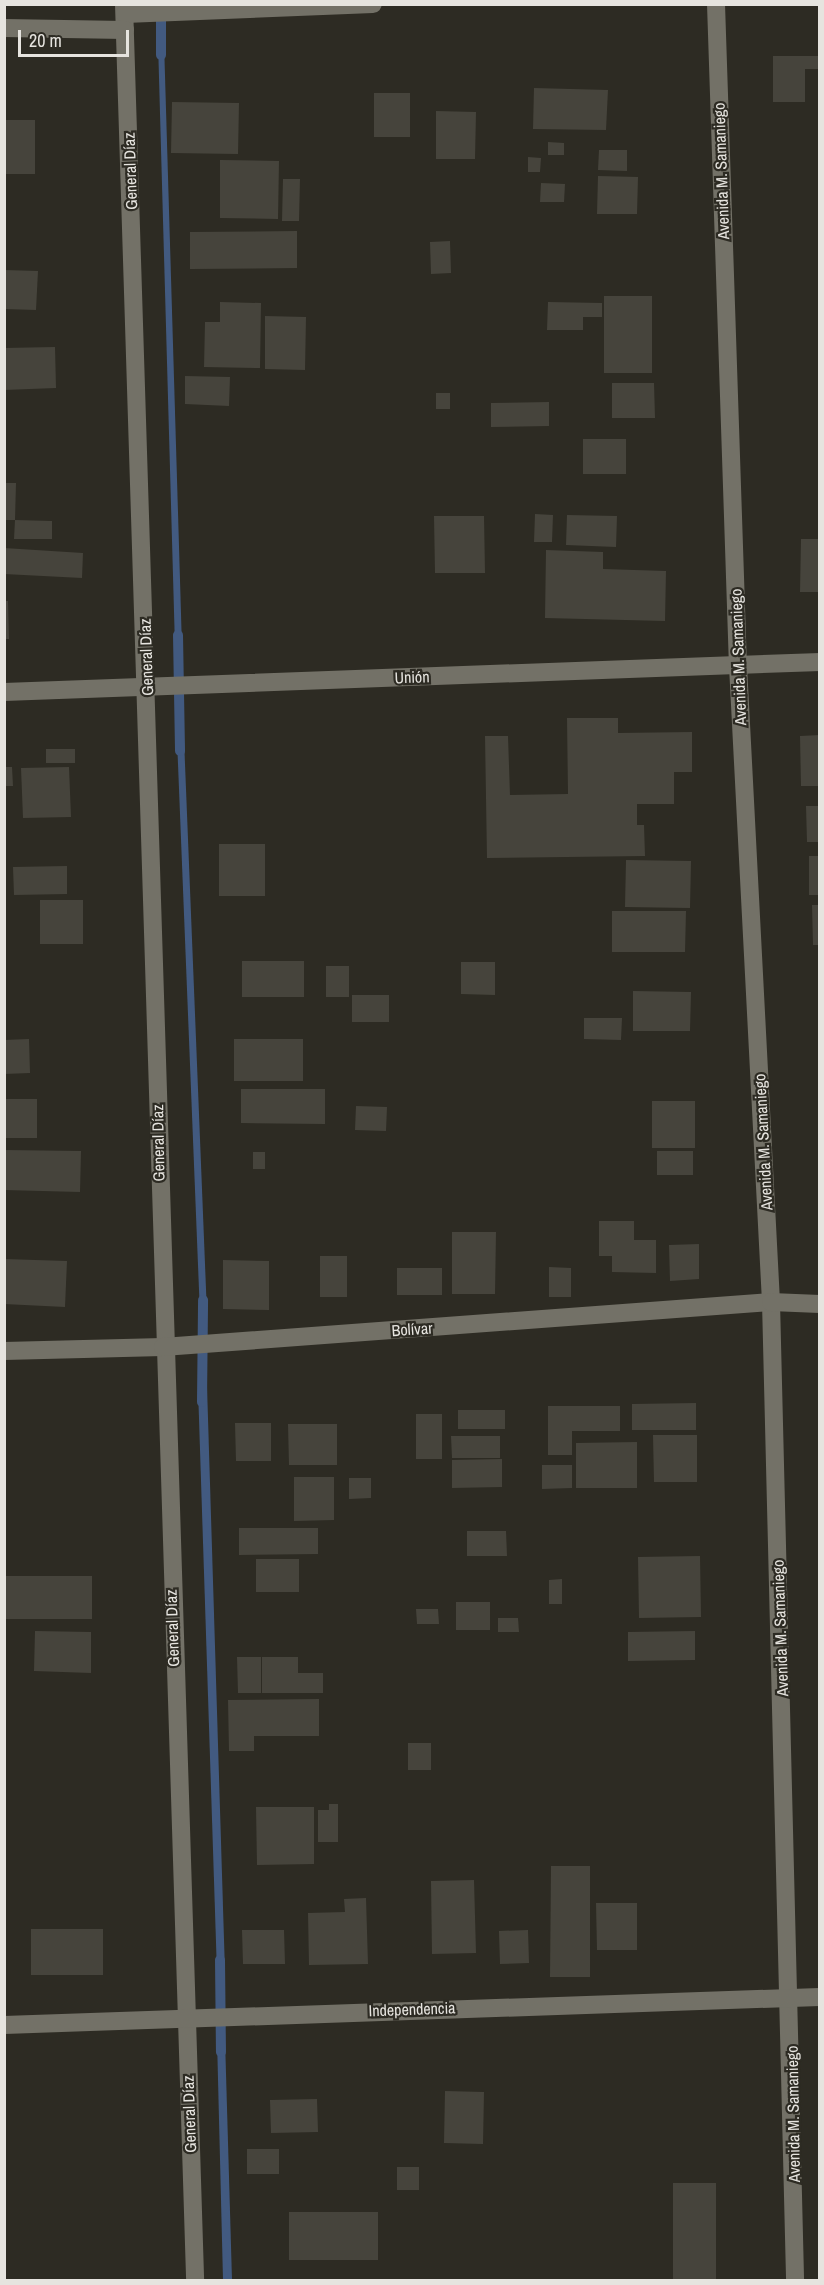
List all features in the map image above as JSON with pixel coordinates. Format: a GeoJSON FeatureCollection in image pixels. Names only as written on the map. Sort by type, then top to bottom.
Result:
{"type":"FeatureCollection","features":[{"type":"Feature","properties":{"kind":"street"},"geometry":{"type":"LineString","coordinates":[[4,28],[161,13],[373,4]]}},
{"type":"Feature","properties":{"kind":"street","name":"Avenida M. Samaniego"},"geometry":{"type":"LineString","coordinates":[[716,4],[738,666],[771,1302],[791,1997],[795,2280]]}},
{"type":"Feature","properties":{"kind":"street","name":"General Díaz"},"geometry":{"type":"LineString","coordinates":[[125,16],[147,686],[163,1347],[195,2280]]}},
{"type":"Feature","properties":{"kind":"street","name":"Unión"},"geometry":{"type":"LineString","coordinates":[[4,692],[819,662]]}},
{"type":"Feature","properties":{"kind":"street","name":"Bolívar"},"geometry":{"type":"LineString","coordinates":[[4,1350],[163,1347],[771,1302],[819,1304]]}},
{"type":"Feature","properties":{"kind":"street","name":"Independencia"},"geometry":{"type":"LineString","coordinates":[[4,2025],[185,2016],[819,1997]]}},
{"type":"Feature","properties":{"kind":"water"},"geometry":{"type":"Polygon","coordinates":[[[158,42],[164,42],[182,647],[175,647],[158,42]]]}},
{"type":"Feature","properties":{"kind":"water"},"geometry":{"type":"Polygon","coordinates":[[[177,739],[184,739],[207,1314],[200,1315],[177,739]]]}},
{"type":"Feature","properties":{"kind":"water"},"geometry":{"type":"Polygon","coordinates":[[[207,1386],[225,1972],[217,1973],[198,1388],[207,1386]]]}},
{"type":"Feature","properties":{"kind":"water"},"geometry":{"type":"Polygon","coordinates":[[[217,2039],[225,2039],[232,2280],[223,2280],[217,2039]]]}},
{"type":"Feature","properties":{"kind":"building"},"geometry":{"type":"Polygon","coordinates":[[[773,56],[820,56],[820,69],[805,69],[805,102],[773,102],[773,56]]]}},
{"type":"Feature","properties":{"kind":"building"},"geometry":{"type":"Polygon","coordinates":[[[534,88],[608,90],[606,130],[533,129],[534,88]]]}},
{"type":"Feature","properties":{"kind":"building"},"geometry":{"type":"Polygon","coordinates":[[[374,93],[410,93],[410,137],[374,137],[374,93]]]}},
{"type":"Feature","properties":{"kind":"building"},"geometry":{"type":"Polygon","coordinates":[[[172,102],[239,103],[238,154],[171,153],[172,102]]]}},
{"type":"Feature","properties":{"kind":"building"},"geometry":{"type":"Polygon","coordinates":[[[436,111],[476,112],[475,159],[436,159],[436,111]]]}},
{"type":"Feature","properties":{"kind":"building"},"geometry":{"type":"Polygon","coordinates":[[[4,120],[35,120],[35,174],[4,174],[4,120]]]}},
{"type":"Feature","properties":{"kind":"building"},"geometry":{"type":"Polygon","coordinates":[[[548,142],[564,143],[564,155],[548,155],[548,142]]]}},
{"type":"Feature","properties":{"kind":"building"},"geometry":{"type":"Polygon","coordinates":[[[599,150],[627,150],[627,171],[598,170],[599,150]]]}},
{"type":"Feature","properties":{"kind":"building"},"geometry":{"type":"Polygon","coordinates":[[[528,157],[541,158],[540,172],[528,172],[528,157]]]}},
{"type":"Feature","properties":{"kind":"building"},"geometry":{"type":"Polygon","coordinates":[[[220,160],[279,161],[278,219],[220,218],[220,160]]]}},
{"type":"Feature","properties":{"kind":"building"},"geometry":{"type":"Polygon","coordinates":[[[598,176],[638,177],[637,214],[597,214],[598,176]]]}},
{"type":"Feature","properties":{"kind":"building"},"geometry":{"type":"Polygon","coordinates":[[[283,179],[300,179],[299,221],[282,221],[283,179]]]}},
{"type":"Feature","properties":{"kind":"building"},"geometry":{"type":"Polygon","coordinates":[[[541,183],[565,184],[564,202],[540,202],[541,183]]]}},
{"type":"Feature","properties":{"kind":"building"},"geometry":{"type":"Polygon","coordinates":[[[297,231],[297,268],[190,269],[190,232],[297,231]]]}},
{"type":"Feature","properties":{"kind":"building"},"geometry":{"type":"Polygon","coordinates":[[[450,241],[451,273],[431,274],[430,242],[450,241]]]}},
{"type":"Feature","properties":{"kind":"building"},"geometry":{"type":"Polygon","coordinates":[[[4,270],[38,271],[36,310],[4,309],[4,270]]]}},
{"type":"Feature","properties":{"kind":"building"},"geometry":{"type":"Polygon","coordinates":[[[604,296],[652,296],[652,373],[604,373],[604,296]]]}},
{"type":"Feature","properties":{"kind":"building"},"geometry":{"type":"Polygon","coordinates":[[[220,302],[261,303],[260,368],[204,367],[205,322],[220,322],[220,302]]]}},
{"type":"Feature","properties":{"kind":"building"},"geometry":{"type":"Polygon","coordinates":[[[548,302],[602,303],[602,317],[583,317],[583,330],[547,330],[548,302]]]}},
{"type":"Feature","properties":{"kind":"building"},"geometry":{"type":"Polygon","coordinates":[[[265,316],[306,317],[305,370],[265,369],[265,316]]]}},
{"type":"Feature","properties":{"kind":"building"},"geometry":{"type":"Polygon","coordinates":[[[55,347],[56,388],[4,390],[4,348],[55,347]]]}},
{"type":"Feature","properties":{"kind":"building"},"geometry":{"type":"Polygon","coordinates":[[[185,376],[230,377],[229,406],[185,404],[185,376]]]}},
{"type":"Feature","properties":{"kind":"building"},"geometry":{"type":"Polygon","coordinates":[[[612,383],[654,383],[655,418],[612,418],[612,383]]]}},
{"type":"Feature","properties":{"kind":"building"},"geometry":{"type":"Polygon","coordinates":[[[436,393],[450,393],[450,409],[436,409],[436,393]]]}},
{"type":"Feature","properties":{"kind":"building"},"geometry":{"type":"Polygon","coordinates":[[[549,402],[549,426],[491,427],[491,403],[549,402]]]}},
{"type":"Feature","properties":{"kind":"building"},"geometry":{"type":"Polygon","coordinates":[[[583,439],[626,439],[626,474],[583,474],[583,439]]]}},
{"type":"Feature","properties":{"kind":"building"},"geometry":{"type":"Polygon","coordinates":[[[4,483],[16,483],[15,520],[4,520],[4,483]]]}},
{"type":"Feature","properties":{"kind":"building"},"geometry":{"type":"Polygon","coordinates":[[[535,514],[553,515],[552,542],[534,542],[535,514]]]}},
{"type":"Feature","properties":{"kind":"building"},"geometry":{"type":"Polygon","coordinates":[[[567,515],[617,516],[616,547],[566,545],[567,515]]]}},
{"type":"Feature","properties":{"kind":"building"},"geometry":{"type":"Polygon","coordinates":[[[434,516],[484,516],[485,573],[435,573],[434,516]]]}},
{"type":"Feature","properties":{"kind":"building"},"geometry":{"type":"Polygon","coordinates":[[[15,520],[52,521],[52,539],[14,539],[15,520]]]}},
{"type":"Feature","properties":{"kind":"building"},"geometry":{"type":"Polygon","coordinates":[[[801,539],[820,539],[820,592],[800,592],[801,539]]]}},
{"type":"Feature","properties":{"kind":"building"},"geometry":{"type":"Polygon","coordinates":[[[4,548],[83,553],[82,578],[4,574],[4,548]]]}},
{"type":"Feature","properties":{"kind":"building"},"geometry":{"type":"Polygon","coordinates":[[[546,550],[603,552],[603,569],[666,571],[665,621],[545,618],[546,550]]]}},
{"type":"Feature","properties":{"kind":"building"},"geometry":{"type":"Polygon","coordinates":[[[4,601],[8,601],[9,639],[4,639],[4,601]]]}},
{"type":"Feature","properties":{"kind":"building"},"geometry":{"type":"Polygon","coordinates":[[[567,718],[618,718],[618,733],[692,732],[692,772],[674,772],[674,804],[637,804],[637,825],[644,825],[645,856],[487,858],[485,736],[508,736],[510,795],[568,794],[567,718]]]}},
{"type":"Feature","properties":{"kind":"building"},"geometry":{"type":"Polygon","coordinates":[[[820,735],[820,786],[801,786],[800,736],[820,735]]]}},
{"type":"Feature","properties":{"kind":"building"},"geometry":{"type":"Polygon","coordinates":[[[46,749],[75,749],[75,763],[46,763],[46,749]]]}},
{"type":"Feature","properties":{"kind":"building"},"geometry":{"type":"Polygon","coordinates":[[[4,767],[12,767],[13,786],[4,786],[4,767]]]}},
{"type":"Feature","properties":{"kind":"building"},"geometry":{"type":"Polygon","coordinates":[[[69,767],[71,817],[23,818],[21,768],[69,767]]]}},
{"type":"Feature","properties":{"kind":"building"},"geometry":{"type":"Polygon","coordinates":[[[806,806],[820,806],[820,842],[807,842],[806,806]]]}},
{"type":"Feature","properties":{"kind":"building"},"geometry":{"type":"Polygon","coordinates":[[[219,844],[265,844],[265,896],[219,896],[219,844]]]}},
{"type":"Feature","properties":{"kind":"building"},"geometry":{"type":"Polygon","coordinates":[[[809,856],[820,856],[820,895],[809,895],[809,856]]]}},
{"type":"Feature","properties":{"kind":"building"},"geometry":{"type":"Polygon","coordinates":[[[626,860],[691,861],[690,908],[625,907],[626,860]]]}},
{"type":"Feature","properties":{"kind":"building"},"geometry":{"type":"Polygon","coordinates":[[[67,866],[67,894],[14,895],[13,867],[67,866]]]}},
{"type":"Feature","properties":{"kind":"building"},"geometry":{"type":"Polygon","coordinates":[[[40,900],[83,900],[83,944],[40,944],[40,900]]]}},
{"type":"Feature","properties":{"kind":"building"},"geometry":{"type":"Polygon","coordinates":[[[812,905],[820,905],[820,945],[813,945],[812,905]]]}},
{"type":"Feature","properties":{"kind":"building"},"geometry":{"type":"Polygon","coordinates":[[[612,911],[686,911],[685,952],[612,952],[612,911]]]}},
{"type":"Feature","properties":{"kind":"building"},"geometry":{"type":"Polygon","coordinates":[[[242,961],[304,961],[304,997],[242,997],[242,961]]]}},
{"type":"Feature","properties":{"kind":"building"},"geometry":{"type":"Polygon","coordinates":[[[461,962],[495,962],[495,995],[461,994],[461,962]]]}},
{"type":"Feature","properties":{"kind":"building"},"geometry":{"type":"Polygon","coordinates":[[[326,966],[349,966],[349,997],[326,997],[326,966]]]}},
{"type":"Feature","properties":{"kind":"building"},"geometry":{"type":"Polygon","coordinates":[[[633,991],[691,992],[690,1031],[633,1031],[633,991]]]}},
{"type":"Feature","properties":{"kind":"building"},"geometry":{"type":"Polygon","coordinates":[[[352,995],[389,995],[389,1022],[352,1022],[352,995]]]}},
{"type":"Feature","properties":{"kind":"building"},"geometry":{"type":"Polygon","coordinates":[[[584,1018],[622,1018],[621,1040],[584,1039],[584,1018]]]}},
{"type":"Feature","properties":{"kind":"building"},"geometry":{"type":"Polygon","coordinates":[[[29,1039],[30,1073],[4,1074],[4,1040],[29,1039]]]}},
{"type":"Feature","properties":{"kind":"building"},"geometry":{"type":"Polygon","coordinates":[[[234,1039],[303,1039],[303,1081],[234,1081],[234,1039]]]}},
{"type":"Feature","properties":{"kind":"building"},"geometry":{"type":"Polygon","coordinates":[[[241,1089],[325,1089],[325,1124],[241,1123],[241,1089]]]}},
{"type":"Feature","properties":{"kind":"building"},"geometry":{"type":"Polygon","coordinates":[[[4,1099],[37,1099],[37,1138],[4,1138],[4,1099]]]}},
{"type":"Feature","properties":{"kind":"building"},"geometry":{"type":"Polygon","coordinates":[[[652,1101],[695,1101],[695,1148],[652,1148],[652,1101]]]}},
{"type":"Feature","properties":{"kind":"building"},"geometry":{"type":"Polygon","coordinates":[[[356,1106],[387,1107],[386,1131],[355,1130],[356,1106]]]}},
{"type":"Feature","properties":{"kind":"building"},"geometry":{"type":"Polygon","coordinates":[[[4,1150],[81,1151],[80,1192],[4,1190],[4,1150]]]}},
{"type":"Feature","properties":{"kind":"building"},"geometry":{"type":"Polygon","coordinates":[[[657,1151],[693,1151],[693,1175],[657,1175],[657,1151]]]}},
{"type":"Feature","properties":{"kind":"building"},"geometry":{"type":"Polygon","coordinates":[[[253,1152],[265,1152],[265,1169],[253,1169],[253,1152]]]}},
{"type":"Feature","properties":{"kind":"building"},"geometry":{"type":"Polygon","coordinates":[[[599,1221],[634,1221],[634,1240],[656,1240],[656,1273],[612,1272],[612,1256],[599,1256],[599,1221]]]}},
{"type":"Feature","properties":{"kind":"building"},"geometry":{"type":"Polygon","coordinates":[[[452,1232],[496,1232],[495,1294],[452,1294],[452,1232]]]}},
{"type":"Feature","properties":{"kind":"building"},"geometry":{"type":"Polygon","coordinates":[[[699,1244],[699,1279],[670,1281],[669,1245],[699,1244]]]}},
{"type":"Feature","properties":{"kind":"building"},"geometry":{"type":"Polygon","coordinates":[[[320,1256],[347,1256],[347,1297],[320,1297],[320,1256]]]}},
{"type":"Feature","properties":{"kind":"building"},"geometry":{"type":"Polygon","coordinates":[[[4,1259],[67,1261],[65,1307],[4,1304],[4,1259]]]}},
{"type":"Feature","properties":{"kind":"building"},"geometry":{"type":"Polygon","coordinates":[[[223,1260],[269,1261],[269,1310],[223,1309],[223,1260]]]}},
{"type":"Feature","properties":{"kind":"building"},"geometry":{"type":"Polygon","coordinates":[[[549,1267],[571,1268],[571,1297],[549,1297],[549,1267]]]}},
{"type":"Feature","properties":{"kind":"building"},"geometry":{"type":"Polygon","coordinates":[[[397,1268],[442,1268],[442,1295],[397,1295],[397,1268]]]}},
{"type":"Feature","properties":{"kind":"building"},"geometry":{"type":"Polygon","coordinates":[[[696,1403],[696,1430],[632,1430],[632,1404],[696,1403]]]}},
{"type":"Feature","properties":{"kind":"building"},"geometry":{"type":"Polygon","coordinates":[[[548,1406],[620,1406],[620,1431],[572,1431],[572,1455],[548,1455],[548,1406]]]}},
{"type":"Feature","properties":{"kind":"building"},"geometry":{"type":"Polygon","coordinates":[[[458,1410],[505,1410],[505,1429],[458,1429],[458,1410]]]}},
{"type":"Feature","properties":{"kind":"building"},"geometry":{"type":"Polygon","coordinates":[[[416,1414],[442,1414],[442,1459],[416,1459],[416,1414]]]}},
{"type":"Feature","properties":{"kind":"building"},"geometry":{"type":"Polygon","coordinates":[[[235,1423],[271,1423],[271,1461],[236,1461],[235,1423]]]}},
{"type":"Feature","properties":{"kind":"building"},"geometry":{"type":"Polygon","coordinates":[[[288,1424],[337,1424],[337,1465],[289,1465],[288,1424]]]}},
{"type":"Feature","properties":{"kind":"building"},"geometry":{"type":"Polygon","coordinates":[[[653,1435],[697,1435],[697,1482],[654,1482],[653,1435]]]}},
{"type":"Feature","properties":{"kind":"building"},"geometry":{"type":"Polygon","coordinates":[[[451,1436],[500,1436],[500,1458],[452,1458],[451,1436]]]}},
{"type":"Feature","properties":{"kind":"building"},"geometry":{"type":"Polygon","coordinates":[[[637,1442],[637,1488],[576,1488],[576,1443],[637,1442]]]}},
{"type":"Feature","properties":{"kind":"building"},"geometry":{"type":"Polygon","coordinates":[[[502,1459],[502,1487],[452,1488],[452,1460],[502,1459]]]}},
{"type":"Feature","properties":{"kind":"building"},"geometry":{"type":"Polygon","coordinates":[[[542,1465],[572,1465],[572,1488],[542,1489],[542,1465]]]}},
{"type":"Feature","properties":{"kind":"building"},"geometry":{"type":"Polygon","coordinates":[[[294,1477],[334,1477],[334,1520],[294,1521],[294,1477]]]}},
{"type":"Feature","properties":{"kind":"building"},"geometry":{"type":"Polygon","coordinates":[[[349,1478],[371,1478],[371,1498],[349,1499],[349,1478]]]}},
{"type":"Feature","properties":{"kind":"building"},"geometry":{"type":"Polygon","coordinates":[[[239,1528],[318,1528],[318,1554],[239,1555],[239,1528]]]}},
{"type":"Feature","properties":{"kind":"building"},"geometry":{"type":"Polygon","coordinates":[[[467,1531],[506,1531],[507,1556],[467,1556],[467,1531]]]}},
{"type":"Feature","properties":{"kind":"building"},"geometry":{"type":"Polygon","coordinates":[[[700,1556],[701,1617],[639,1618],[638,1557],[700,1556]]]}},
{"type":"Feature","properties":{"kind":"building"},"geometry":{"type":"Polygon","coordinates":[[[256,1559],[299,1559],[299,1592],[256,1592],[256,1559]]]}},
{"type":"Feature","properties":{"kind":"building"},"geometry":{"type":"Polygon","coordinates":[[[4,1576],[92,1576],[92,1619],[4,1619],[4,1576]]]}},
{"type":"Feature","properties":{"kind":"building"},"geometry":{"type":"Polygon","coordinates":[[[562,1579],[562,1604],[549,1604],[549,1580],[562,1579]]]}},
{"type":"Feature","properties":{"kind":"building"},"geometry":{"type":"Polygon","coordinates":[[[456,1602],[490,1602],[490,1630],[456,1630],[456,1602]]]}},
{"type":"Feature","properties":{"kind":"building"},"geometry":{"type":"Polygon","coordinates":[[[416,1609],[438,1609],[439,1624],[417,1624],[416,1609]]]}},
{"type":"Feature","properties":{"kind":"building"},"geometry":{"type":"Polygon","coordinates":[[[498,1618],[518,1618],[519,1632],[498,1632],[498,1618]]]}},
{"type":"Feature","properties":{"kind":"building"},"geometry":{"type":"Polygon","coordinates":[[[35,1631],[91,1632],[91,1673],[34,1671],[35,1631]]]}},
{"type":"Feature","properties":{"kind":"building"},"geometry":{"type":"Polygon","coordinates":[[[695,1631],[695,1660],[628,1661],[628,1632],[695,1631]]]}},
{"type":"Feature","properties":{"kind":"building"},"geometry":{"type":"Polygon","coordinates":[[[237,1657],[261,1657],[261,1693],[238,1693],[237,1657]]]}},
{"type":"Feature","properties":{"kind":"building"},"geometry":{"type":"Polygon","coordinates":[[[262,1657],[298,1657],[298,1673],[323,1673],[323,1693],[262,1693],[262,1657]]]}},
{"type":"Feature","properties":{"kind":"building"},"geometry":{"type":"Polygon","coordinates":[[[319,1699],[319,1736],[254,1736],[254,1751],[229,1751],[228,1700],[319,1699]]]}},
{"type":"Feature","properties":{"kind":"building"},"geometry":{"type":"Polygon","coordinates":[[[408,1743],[431,1743],[431,1770],[408,1770],[408,1743]]]}},
{"type":"Feature","properties":{"kind":"building"},"geometry":{"type":"Polygon","coordinates":[[[329,1804],[338,1804],[338,1842],[318,1842],[318,1810],[329,1810],[329,1804]]]}},
{"type":"Feature","properties":{"kind":"building"},"geometry":{"type":"Polygon","coordinates":[[[256,1807],[314,1807],[314,1864],[257,1865],[256,1807]]]}},
{"type":"Feature","properties":{"kind":"building"},"geometry":{"type":"Polygon","coordinates":[[[551,1866],[590,1866],[590,1977],[550,1977],[551,1866]]]}},
{"type":"Feature","properties":{"kind":"building"},"geometry":{"type":"Polygon","coordinates":[[[474,1880],[476,1953],[432,1954],[431,1881],[474,1880]]]}},
{"type":"Feature","properties":{"kind":"building"},"geometry":{"type":"Polygon","coordinates":[[[366,1898],[368,1964],[309,1965],[308,1913],[345,1912],[344,1899],[366,1898]]]}},
{"type":"Feature","properties":{"kind":"building"},"geometry":{"type":"Polygon","coordinates":[[[596,1903],[637,1903],[637,1950],[597,1950],[596,1903]]]}},
{"type":"Feature","properties":{"kind":"building"},"geometry":{"type":"Polygon","coordinates":[[[31,1929],[103,1929],[103,1975],[31,1975],[31,1929]]]}},
{"type":"Feature","properties":{"kind":"building"},"geometry":{"type":"Polygon","coordinates":[[[242,1930],[284,1930],[285,1964],[243,1964],[242,1930]]]}},
{"type":"Feature","properties":{"kind":"building"},"geometry":{"type":"Polygon","coordinates":[[[528,1930],[529,1963],[500,1964],[499,1931],[528,1930]]]}},
{"type":"Feature","properties":{"kind":"building"},"geometry":{"type":"Polygon","coordinates":[[[445,2091],[484,2092],[483,2144],[444,2143],[445,2091]]]}},
{"type":"Feature","properties":{"kind":"building"},"geometry":{"type":"Polygon","coordinates":[[[317,2099],[318,2132],[271,2133],[270,2100],[317,2099]]]}},
{"type":"Feature","properties":{"kind":"building"},"geometry":{"type":"Polygon","coordinates":[[[247,2149],[279,2149],[279,2174],[247,2174],[247,2149]]]}},
{"type":"Feature","properties":{"kind":"building"},"geometry":{"type":"Polygon","coordinates":[[[397,2167],[419,2167],[419,2190],[397,2190],[397,2167]]]}},
{"type":"Feature","properties":{"kind":"building"},"geometry":{"type":"Polygon","coordinates":[[[673,2183],[716,2183],[716,2280],[673,2280],[673,2183]]]}},
{"type":"Feature","properties":{"kind":"building"},"geometry":{"type":"Polygon","coordinates":[[[289,2212],[378,2212],[378,2260],[289,2260],[289,2212]]]}},
{"type":"Feature","properties":{"kind":"waterway"},"geometry":{"type":"LineString","coordinates":[[161,8],[161,55]]}},
{"type":"Feature","properties":{"kind":"waterway"},"geometry":{"type":"LineString","coordinates":[[178,635],[180,751]]}},
{"type":"Feature","properties":{"kind":"waterway"},"geometry":{"type":"LineString","coordinates":[[202,1402],[203,1300]]}},
{"type":"Feature","properties":{"kind":"waterway"},"geometry":{"type":"LineString","coordinates":[[220,1960],[221,2052]]}}]}
